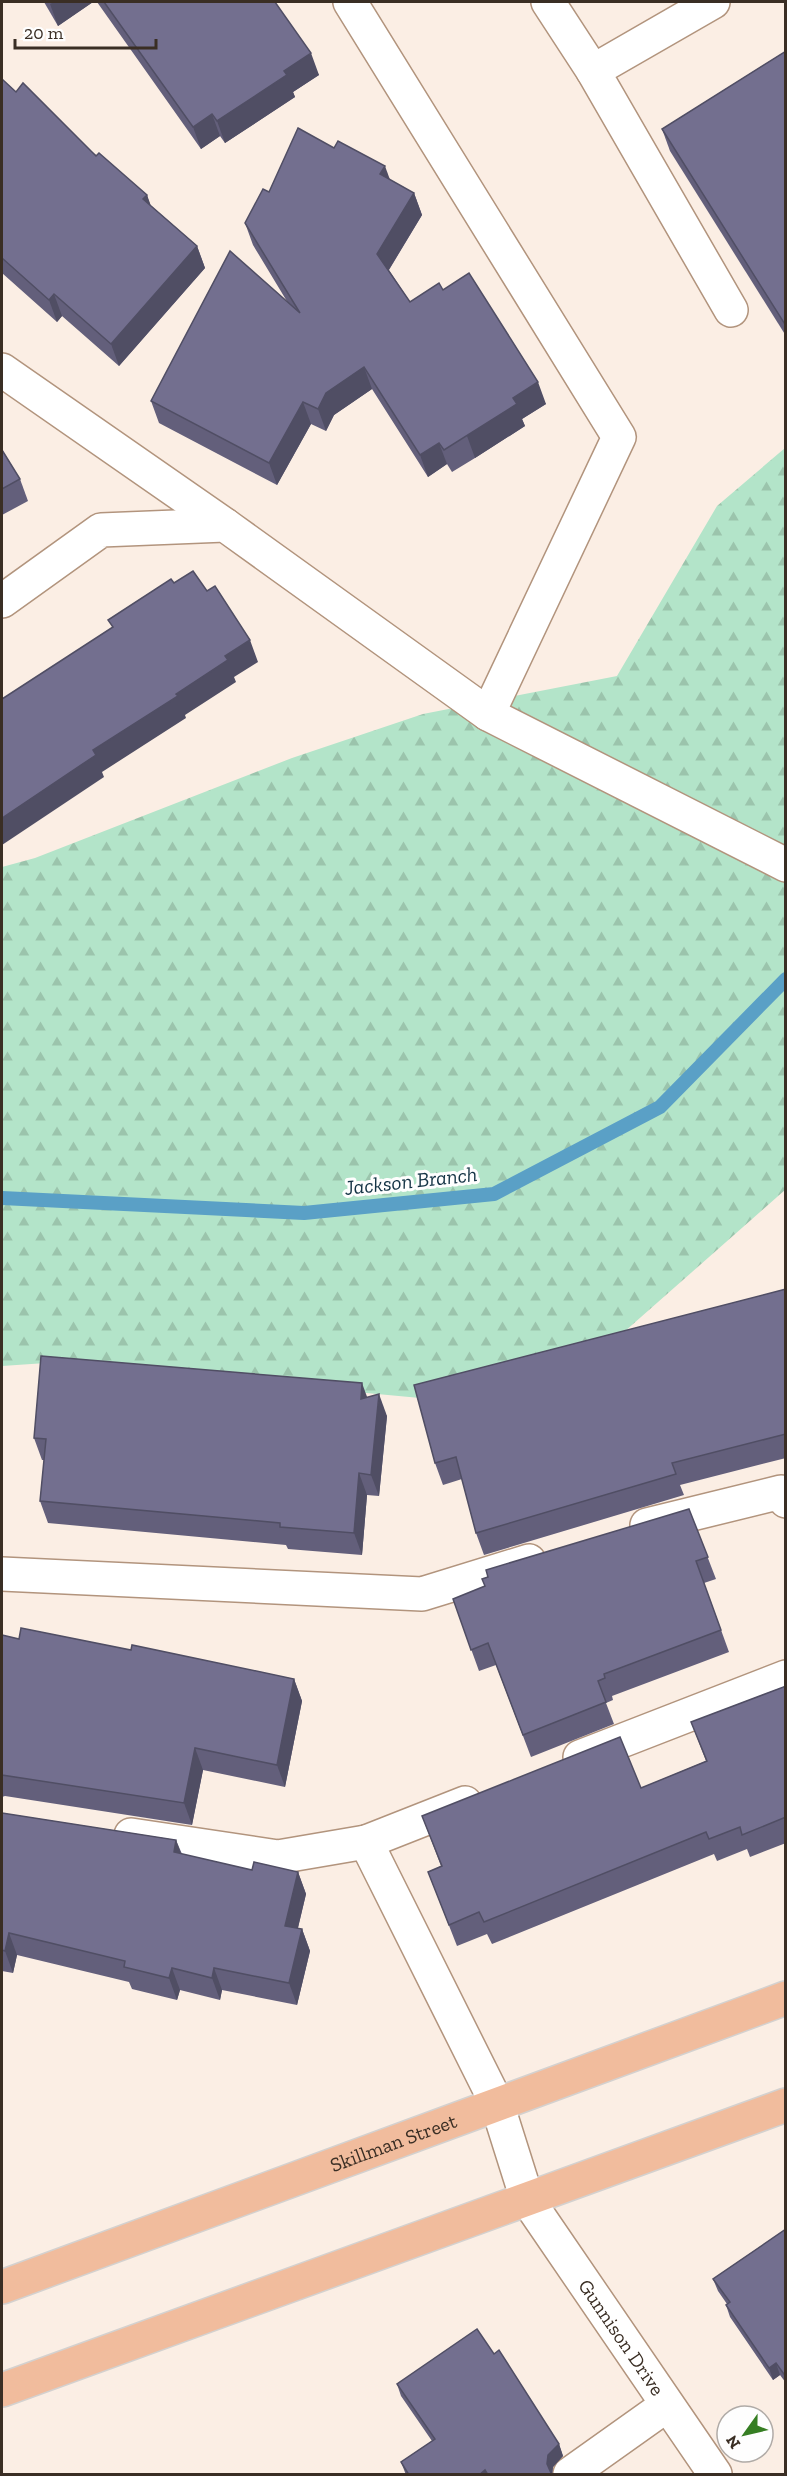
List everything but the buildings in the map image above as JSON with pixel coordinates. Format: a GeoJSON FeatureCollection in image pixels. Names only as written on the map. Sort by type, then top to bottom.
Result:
{"type":"FeatureCollection","features":[{"type":"Feature","properties":{"kind":"main road","name":"Skillman Street"},"geometry":{"type":"LineString","coordinates":[[2,2287],[786,1998]]}},
{"type":"Feature","properties":{"kind":"main road"},"geometry":{"type":"LineString","coordinates":[[2,2390],[786,2104]]}},
{"type":"Feature","properties":{"kind":"street"},"geometry":{"type":"LineString","coordinates":[[350,2],[619,437],[488,714]]}},
{"type":"Feature","properties":{"kind":"street"},"geometry":{"type":"LineString","coordinates":[[548,2],[593,71],[731,310]]}},
{"type":"Feature","properties":{"kind":"street"},"geometry":{"type":"LineString","coordinates":[[593,71],[713,2]]}},
{"type":"Feature","properties":{"kind":"street"},"geometry":{"type":"LineString","coordinates":[[2,370],[225,525],[488,714],[786,865]]}},
{"type":"Feature","properties":{"kind":"street"},"geometry":{"type":"LineString","coordinates":[[2,601],[101,530],[225,525]]}},
{"type":"Feature","properties":{"kind":"street"},"geometry":{"type":"LineString","coordinates":[[617,1534],[674,1517],[781,1492],[786,1501]]}},
{"type":"Feature","properties":{"kind":"street"},"geometry":{"type":"LineString","coordinates":[[2,1574],[422,1594],[560,1552]]}},
{"type":"Feature","properties":{"kind":"street"},"geometry":{"type":"LineString","coordinates":[[554,1768],[786,1677]]}},
{"type":"Feature","properties":{"kind":"street"},"geometry":{"type":"LineString","coordinates":[[105,1831],[278,1857],[366,1842],[498,1790]]}},
{"type":"Feature","properties":{"kind":"street","name":"Gunnison Drive"},"geometry":{"type":"LineString","coordinates":[[366,1842],[497,2104],[527,2199],[715,2475]]}},
{"type":"Feature","properties":{"kind":"street"},"geometry":{"type":"LineString","coordinates":[[570,2475],[667,2405]]}},
{"type":"Feature","properties":{"kind":"green space"},"geometry":{"type":"Polygon","coordinates":[[[785,448],[785,1190],[607,1347],[420,1398],[46,1363],[2,1366],[2,867],[35,858],[292,758],[423,714],[617,676],[717,506],[785,448]]]}},
{"type":"Feature","properties":{"kind":"waterway","name":"Jackson Branch"},"geometry":{"type":"LineString","coordinates":[[2,1198],[304,1213],[494,1194],[660,1107],[786,979]]}}]}
